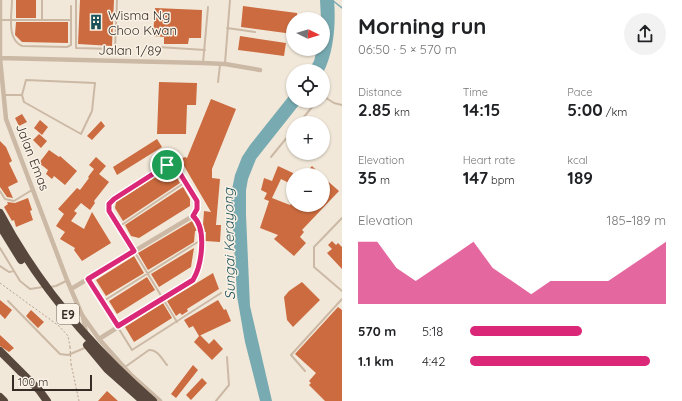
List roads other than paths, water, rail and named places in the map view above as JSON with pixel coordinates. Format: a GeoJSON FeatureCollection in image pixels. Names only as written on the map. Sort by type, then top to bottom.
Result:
{"type":"FeatureCollection","features":[{"type":"Feature","properties":{"kind":"highway","name":"E9"},"geometry":{"type":"LineString","coordinates":[[0,213],[28,261],[57,301],[106,358],[153,401]]}},
{"type":"Feature","properties":{"kind":"highway","name":"E9"},"geometry":{"type":"LineString","coordinates":[[0,226],[35,279],[107,369],[143,401]]}},
{"type":"Feature","properties":{"kind":"highway"},"geometry":{"type":"LineString","coordinates":[[0,351],[48,401]]}},
{"type":"Feature","properties":{"kind":"highway"},"geometry":{"type":"LineString","coordinates":[[0,397],[4,401]]}},
{"type":"Feature","properties":{"kind":"street","name":"Jalan Emas"},"geometry":{"type":"LineString","coordinates":[[0,2],[0,58],[6,119],[67,280],[82,315],[88,346],[118,384],[138,401]]}},
{"type":"Feature","properties":{"kind":"street","name":"Jalan 1/89"},"geometry":{"type":"LineString","coordinates":[[0,58],[203,63],[222,64],[260,70]]}},
{"type":"Feature","properties":{"kind":"street"},"geometry":{"type":"LineString","coordinates":[[71,289],[193,216],[197,209],[197,201],[176,167],[172,164],[167,165],[114,199],[109,204],[109,211],[134,251]]}},
{"type":"Feature","properties":{"kind":"street"},"geometry":{"type":"LineString","coordinates":[[99,339],[193,280],[197,273],[199,264],[201,227],[198,220],[193,216]]}},
{"type":"Feature","properties":{"kind":"street","name":"Jalan Emas"},"geometry":{"type":"LineString","coordinates":[[82,315],[99,339],[124,368],[160,401]]}},
{"type":"Feature","properties":{"kind":"lane"},"geometry":{"type":"LineString","coordinates":[[12,0],[12,38],[19,45],[67,47],[72,43],[71,6]]}},
{"type":"Feature","properties":{"kind":"lane"},"geometry":{"type":"LineString","coordinates":[[42,0],[42,20]]}},
{"type":"Feature","properties":{"kind":"lane"},"geometry":{"type":"LineString","coordinates":[[76,0],[76,48],[115,49],[117,0]]}},
{"type":"Feature","properties":{"kind":"lane"},"geometry":{"type":"LineString","coordinates":[[218,82],[222,64],[230,0]]}},
{"type":"Feature","properties":{"kind":"lane"},"geometry":{"type":"LineString","coordinates":[[203,63],[208,7]]}},
{"type":"Feature","properties":{"kind":"lane"},"geometry":{"type":"LineString","coordinates":[[0,20],[71,20]]}},
{"type":"Feature","properties":{"kind":"lane"},"geometry":{"type":"LineString","coordinates":[[227,28],[255,32]]}},
{"type":"Feature","properties":{"kind":"lane"},"geometry":{"type":"LineString","coordinates":[[158,47],[205,50]]}},
{"type":"Feature","properties":{"kind":"lane"},"geometry":{"type":"LineString","coordinates":[[26,80],[95,83],[92,111],[81,134],[24,102],[22,95],[26,80]]}},
{"type":"Feature","properties":{"kind":"lane"},"geometry":{"type":"LineString","coordinates":[[3,95],[22,95]]}},
{"type":"Feature","properties":{"kind":"lane"},"geometry":{"type":"LineString","coordinates":[[330,100],[342,106]]}},
{"type":"Feature","properties":{"kind":"lane"},"geometry":{"type":"LineString","coordinates":[[305,116],[311,108]]}},
{"type":"Feature","properties":{"kind":"lane"},"geometry":{"type":"LineString","coordinates":[[271,157],[286,139]]}},
{"type":"Feature","properties":{"kind":"lane"},"geometry":{"type":"LineString","coordinates":[[119,227],[186,182]]}},
{"type":"Feature","properties":{"kind":"lane"},"geometry":{"type":"LineString","coordinates":[[0,191],[6,199],[14,201],[33,189]]}},
{"type":"Feature","properties":{"kind":"lane"},"geometry":{"type":"LineString","coordinates":[[342,218],[314,247],[313,257],[314,267],[342,291]]}},
{"type":"Feature","properties":{"kind":"lane"},"geometry":{"type":"LineString","coordinates":[[102,302],[201,240]]}},
{"type":"Feature","properties":{"kind":"lane"},"geometry":{"type":"LineString","coordinates":[[0,248],[20,281],[30,289],[56,286],[67,280]]}},
{"type":"Feature","properties":{"kind":"lane"},"geometry":{"type":"LineString","coordinates":[[134,251],[177,322]]}},
{"type":"Feature","properties":{"kind":"lane"},"geometry":{"type":"LineString","coordinates":[[0,266],[9,272],[14,271]]}},
{"type":"Feature","properties":{"kind":"lane"},"geometry":{"type":"LineString","coordinates":[[88,279],[132,350],[222,293]]}},
{"type":"Feature","properties":{"kind":"lane"},"geometry":{"type":"LineString","coordinates":[[305,371],[291,355],[342,299]]}},
{"type":"Feature","properties":{"kind":"lane"},"geometry":{"type":"LineString","coordinates":[[8,302],[60,354],[68,355],[99,339]]}},
{"type":"Feature","properties":{"kind":"lane"},"geometry":{"type":"LineString","coordinates":[[124,368],[148,350],[155,351],[167,365]]}},
{"type":"Feature","properties":{"kind":"lane"},"geometry":{"type":"LineString","coordinates":[[216,401],[229,385],[228,357]]}},
{"type":"Feature","properties":{"kind":"water"},"geometry":{"type":"Polygon","coordinates":[[[320,0],[334,0],[334,28],[330,56],[330,12],[321,12],[320,0]]]}},
{"type":"Feature","properties":{"kind":"water"},"geometry":{"type":"Polygon","coordinates":[[[315,56],[330,56],[327,64],[312,64],[315,56]]]}},
{"type":"Feature","properties":{"kind":"water"},"geometry":{"type":"Polygon","coordinates":[[[286,100],[286,108],[296,108],[290,116],[286,116],[286,121],[256,159],[248,179],[246,190],[250,306],[272,401],[260,401],[245,342],[237,296],[231,194],[235,175],[242,157],[286,100]]]}},
{"type":"Feature","properties":{"kind":"waterway"},"geometry":{"type":"LineString","coordinates":[[332,0],[342,8]]}},
{"type":"Feature","properties":{"kind":"place","name":"Wisma Ng Choo Kwan"},"geometry":{"type":"Point","coordinates":[96,22]}},
{"type":"Feature","properties":{"kind":"water label","name":"Sungai Kerayong"},"geometry":{"type":"Point","coordinates":[229,244]}}]}
